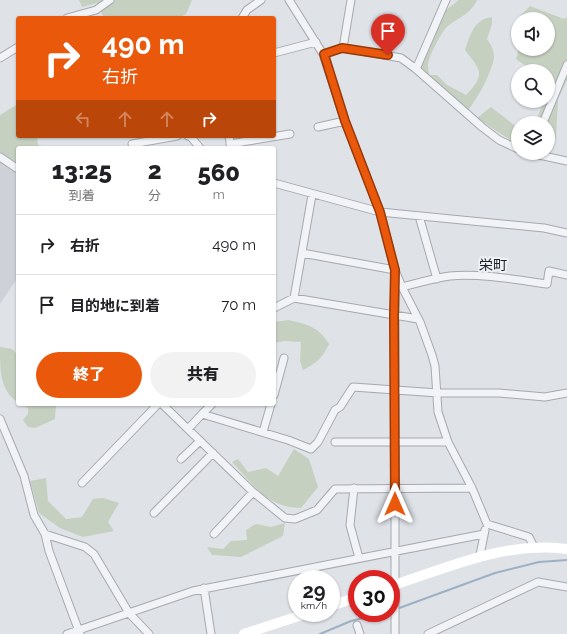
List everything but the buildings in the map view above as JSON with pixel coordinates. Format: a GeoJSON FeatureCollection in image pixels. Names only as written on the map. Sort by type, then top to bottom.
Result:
{"type":"FeatureCollection","features":[{"type":"Feature","properties":{"kind":"street"},"geometry":{"type":"LineString","coordinates":[[74,16],[96,10],[110,0]]}},
{"type":"Feature","properties":{"kind":"street"},"geometry":{"type":"LineString","coordinates":[[243,16],[247,10],[261,0]]}},
{"type":"Feature","properties":{"kind":"street"},"geometry":{"type":"LineString","coordinates":[[289,0],[295,4],[324,54],[345,121],[380,212],[395,270],[418,319],[432,355],[438,393],[438,412],[448,442],[472,488],[487,524],[480,555]]}},
{"type":"Feature","properties":{"kind":"street"},"geometry":{"type":"LineString","coordinates":[[342,48],[351,0]]}},
{"type":"Feature","properties":{"kind":"street"},"geometry":{"type":"LineString","coordinates":[[416,69],[446,0]]}},
{"type":"Feature","properties":{"kind":"street"},"geometry":{"type":"LineString","coordinates":[[276,52],[316,42]]}},
{"type":"Feature","properties":{"kind":"street"},"geometry":{"type":"LineString","coordinates":[[0,58],[16,48]]}},
{"type":"Feature","properties":{"kind":"street"},"geometry":{"type":"LineString","coordinates":[[324,54],[342,48],[401,58],[416,69],[482,127],[499,140],[511,146]]}},
{"type":"Feature","properties":{"kind":"street"},"geometry":{"type":"LineString","coordinates":[[546,116],[567,66]]}},
{"type":"Feature","properties":{"kind":"street"},"geometry":{"type":"LineString","coordinates":[[318,127],[345,121]]}},
{"type":"Feature","properties":{"kind":"street"},"geometry":{"type":"LineString","coordinates":[[276,137],[290,134]]}},
{"type":"Feature","properties":{"kind":"street"},"geometry":{"type":"LineString","coordinates":[[132,144],[166,138]]}},
{"type":"Feature","properties":{"kind":"street"},"geometry":{"type":"LineString","coordinates":[[192,138],[198,146]]}},
{"type":"Feature","properties":{"kind":"street"},"geometry":{"type":"LineString","coordinates":[[230,146],[270,138]]}},
{"type":"Feature","properties":{"kind":"street"},"geometry":{"type":"LineString","coordinates":[[0,157],[16,168]]}},
{"type":"Feature","properties":{"kind":"street"},"geometry":{"type":"LineString","coordinates":[[555,158],[567,161]]}},
{"type":"Feature","properties":{"kind":"street"},"geometry":{"type":"LineString","coordinates":[[276,184],[312,195],[380,212],[544,228],[567,233]]}},
{"type":"Feature","properties":{"kind":"street"},"geometry":{"type":"LineString","coordinates":[[294,298],[312,195]]}},
{"type":"Feature","properties":{"kind":"street"},"geometry":{"type":"LineString","coordinates":[[419,216],[437,279]]}},
{"type":"Feature","properties":{"kind":"street"},"geometry":{"type":"LineString","coordinates":[[302,253],[395,270]]}},
{"type":"Feature","properties":{"kind":"street"},"geometry":{"type":"LineString","coordinates":[[394,570],[395,270]]}},
{"type":"Feature","properties":{"kind":"street"},"geometry":{"type":"LineString","coordinates":[[402,287],[458,276],[514,279],[546,284],[549,271],[567,274]]}},
{"type":"Feature","properties":{"kind":"street"},"geometry":{"type":"LineString","coordinates":[[276,307],[294,298],[418,319]]}},
{"type":"Feature","properties":{"kind":"street"},"geometry":{"type":"LineString","coordinates":[[276,386],[284,358]]}},
{"type":"Feature","properties":{"kind":"street"},"geometry":{"type":"LineString","coordinates":[[202,414],[263,432],[311,449],[318,442],[335,410],[340,407],[353,387],[438,393],[499,393],[546,397],[567,393]]}},
{"type":"Feature","properties":{"kind":"street"},"geometry":{"type":"LineString","coordinates":[[82,483],[156,406]]}},
{"type":"Feature","properties":{"kind":"street"},"geometry":{"type":"LineString","coordinates":[[164,406],[253,492],[285,518],[295,519],[317,510],[335,489],[472,488]]}},
{"type":"Feature","properties":{"kind":"street"},"geometry":{"type":"LineString","coordinates":[[188,429],[210,406]]}},
{"type":"Feature","properties":{"kind":"street"},"geometry":{"type":"LineString","coordinates":[[263,432],[270,406]]}},
{"type":"Feature","properties":{"kind":"street"},"geometry":{"type":"LineString","coordinates":[[0,418],[24,476],[34,515],[45,534],[49,551],[79,632]]}},
{"type":"Feature","properties":{"kind":"street"},"geometry":{"type":"LineString","coordinates":[[181,459],[200,441]]}},
{"type":"Feature","properties":{"kind":"street"},"geometry":{"type":"LineString","coordinates":[[335,442],[448,442]]}},
{"type":"Feature","properties":{"kind":"street"},"geometry":{"type":"LineString","coordinates":[[154,513],[213,453]]}},
{"type":"Feature","properties":{"kind":"street"},"geometry":{"type":"LineString","coordinates":[[354,488],[350,525],[359,558]]}},
{"type":"Feature","properties":{"kind":"street"},"geometry":{"type":"LineString","coordinates":[[214,534],[253,492]]}},
{"type":"Feature","properties":{"kind":"street"},"geometry":{"type":"LineString","coordinates":[[487,524],[529,537],[534,546]]}},
{"type":"Feature","properties":{"kind":"street"},"geometry":{"type":"LineString","coordinates":[[45,534],[84,547],[94,554],[129,613],[148,634]]}},
{"type":"Feature","properties":{"kind":"street"},"geometry":{"type":"LineString","coordinates":[[67,634],[79,632],[129,613],[204,588],[484,534]]}},
{"type":"Feature","properties":{"kind":"street"},"geometry":{"type":"LineString","coordinates":[[400,583],[480,555],[534,546],[567,549]]}},
{"type":"Feature","properties":{"kind":"street"},"geometry":{"type":"LineString","coordinates":[[428,634],[538,582],[567,587]]}},
{"type":"Feature","properties":{"kind":"street"},"geometry":{"type":"LineString","coordinates":[[204,588],[211,634]]}},
{"type":"Feature","properties":{"kind":"street"},"geometry":{"type":"LineString","coordinates":[[244,634],[288,620]]}},
{"type":"Feature","properties":{"kind":"street"},"geometry":{"type":"LineString","coordinates":[[395,622],[395,634]]}},
{"type":"Feature","properties":{"kind":"street"},"geometry":{"type":"LineString","coordinates":[[357,625],[360,634]]}},
{"type":"Feature","properties":{"kind":"shaded area"},"geometry":{"type":"Polygon","coordinates":[[[0,160],[16,172],[16,280],[0,304],[0,160]]]}},
{"type":"Feature","properties":{"kind":"green space"},"geometry":{"type":"Polygon","coordinates":[[[79,0],[192,0],[186,14],[182,16],[103,16],[97,3],[82,7],[79,0]]]}},
{"type":"Feature","properties":{"kind":"green space"},"geometry":{"type":"Polygon","coordinates":[[[459,0],[477,0],[474,6],[466,14],[445,29],[437,41],[428,66],[429,75],[437,75],[447,85],[466,95],[477,82],[479,72],[475,63],[465,50],[471,33],[477,25],[481,21],[492,17],[492,24],[487,39],[493,52],[493,63],[484,85],[468,110],[430,79],[421,68],[433,36],[446,10],[459,0]]]}},
{"type":"Feature","properties":{"kind":"green space"},"geometry":{"type":"Polygon","coordinates":[[[530,6],[546,12],[524,12],[530,6]]]}},
{"type":"Feature","properties":{"kind":"green space"},"geometry":{"type":"Polygon","coordinates":[[[555,16],[564,19],[567,17],[567,80],[558,99],[555,139],[555,116],[538,116],[541,108],[555,108],[555,64],[523,64],[516,59],[517,56],[555,56],[555,16]]]}},
{"type":"Feature","properties":{"kind":"green space"},"geometry":{"type":"Polygon","coordinates":[[[16,105],[16,138],[37,138],[38,145],[42,146],[16,146],[16,164],[0,153],[0,115],[16,105]]]}},
{"type":"Feature","properties":{"kind":"green space"},"geometry":{"type":"Polygon","coordinates":[[[491,107],[511,123],[511,140],[477,118],[491,107]]]}},
{"type":"Feature","properties":{"kind":"green space"},"geometry":{"type":"Polygon","coordinates":[[[289,320],[312,327],[321,333],[329,344],[319,360],[303,370],[300,361],[301,342],[284,341],[276,343],[276,322],[289,320]]]}},
{"type":"Feature","properties":{"kind":"green space"},"geometry":{"type":"Polygon","coordinates":[[[0,347],[12,349],[16,353],[16,400],[7,391],[1,375],[0,347]]]}},
{"type":"Feature","properties":{"kind":"green space"},"geometry":{"type":"Polygon","coordinates":[[[24,406],[56,406],[55,419],[35,428],[28,427],[23,420],[28,414],[28,408],[24,406]]]}},
{"type":"Feature","properties":{"kind":"green space"},"geometry":{"type":"Polygon","coordinates":[[[294,449],[309,459],[318,487],[301,508],[289,507],[270,500],[255,487],[232,462],[238,459],[248,472],[266,468],[278,476],[294,449]]]}},
{"type":"Feature","properties":{"kind":"green space"},"geometry":{"type":"Polygon","coordinates":[[[46,478],[48,501],[66,519],[82,517],[93,499],[103,498],[119,503],[108,522],[114,531],[83,537],[60,528],[39,513],[30,481],[46,478]]]}},
{"type":"Feature","properties":{"kind":"green space"},"geometry":{"type":"Polygon","coordinates":[[[285,523],[283,536],[241,557],[212,555],[207,547],[223,549],[231,541],[247,540],[246,530],[256,524],[271,527],[285,523]]]}},
{"type":"Feature","properties":{"kind":"waterway"},"geometry":{"type":"LineString","coordinates":[[400,608],[495,573],[539,562],[567,560]]}},
{"type":"Feature","properties":{"kind":"waterway"},"geometry":{"type":"LineString","coordinates":[[320,634],[349,622]]}},
{"type":"Feature","properties":{"kind":"district","name":"栄町"},"geometry":{"type":"Point","coordinates":[493,265]}},
{"type":"Feature","properties":{"kind":"route"},"geometry":{"type":"LineString","coordinates":[[388,55],[342,48],[324,54],[345,121],[380,212],[389,241],[395,270],[395,504]]}}]}
